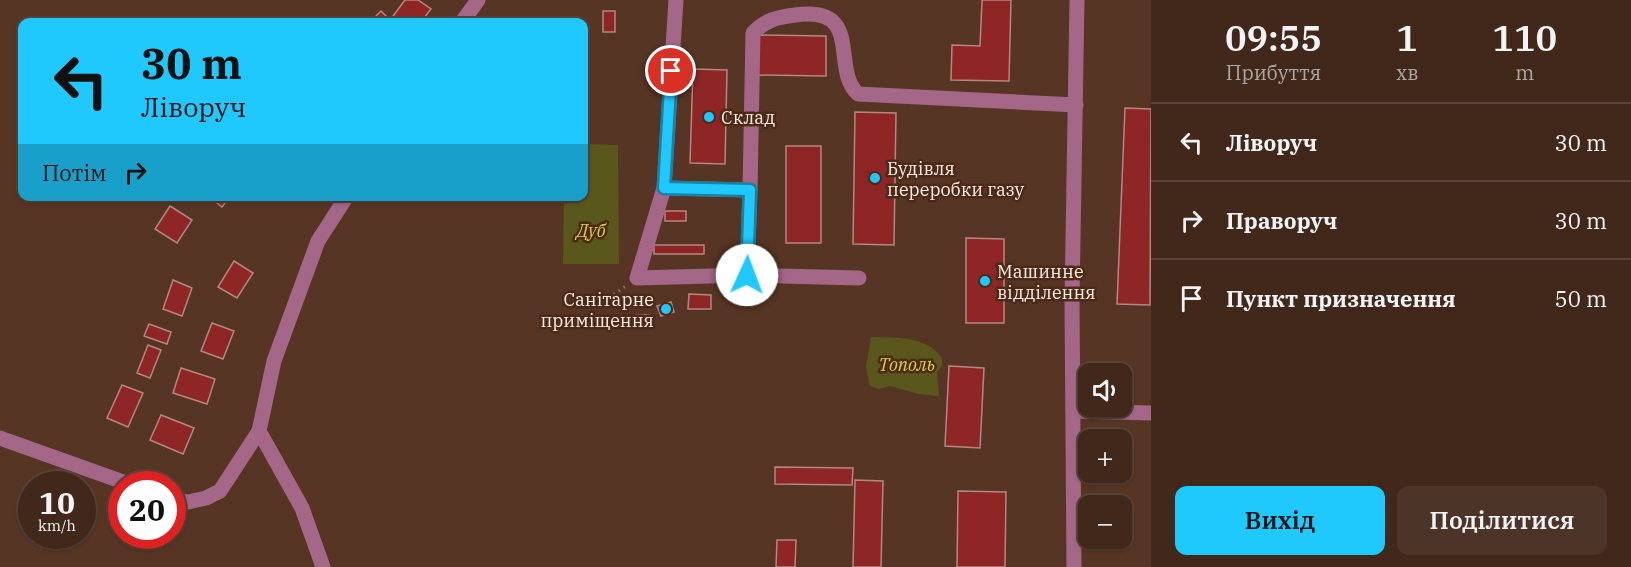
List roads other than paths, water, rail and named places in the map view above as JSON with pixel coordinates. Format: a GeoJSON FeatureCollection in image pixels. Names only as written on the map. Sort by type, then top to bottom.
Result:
{"type":"FeatureCollection","features":[{"type":"Feature","properties":{"kind":"street"},"geometry":{"type":"LineString","coordinates":[[465,18],[478,0]]}},
{"type":"Feature","properties":{"kind":"street"},"geometry":{"type":"LineString","coordinates":[[676,0],[664,188],[637,279],[747,275],[859,278]]}},
{"type":"Feature","properties":{"kind":"street"},"geometry":{"type":"LineString","coordinates":[[1074,567],[1072,300],[1077,0]]}},
{"type":"Feature","properties":{"kind":"street"},"geometry":{"type":"LineString","coordinates":[[747,275],[753,33],[762,24],[774,19],[810,14],[821,16],[832,22],[840,31],[845,49],[848,81],[858,94],[1076,105]]}},
{"type":"Feature","properties":{"kind":"street"},"geometry":{"type":"LineString","coordinates":[[664,188],[750,190]]}},
{"type":"Feature","properties":{"kind":"street"},"geometry":{"type":"LineString","coordinates":[[186,501],[206,498],[220,491],[259,431],[274,362],[318,241],[343,201]]}},
{"type":"Feature","properties":{"kind":"street"},"geometry":{"type":"LineString","coordinates":[[1073,411],[1151,413]]}},
{"type":"Feature","properties":{"kind":"street"},"geometry":{"type":"LineString","coordinates":[[259,431],[302,508],[322,567]]}},
{"type":"Feature","properties":{"kind":"street"},"geometry":{"type":"LineString","coordinates":[[0,438],[108,477]]}},
{"type":"Feature","properties":{"kind":"place","name":"Склад"},"geometry":{"type":"Point","coordinates":[709,117]}},
{"type":"Feature","properties":{"kind":"place","name":"Будівля переробки газу"},"geometry":{"type":"Point","coordinates":[875,178]}},
{"type":"Feature","properties":{"kind":"place","name":"Машинне відділення"},"geometry":{"type":"Point","coordinates":[985,281]}},
{"type":"Feature","properties":{"kind":"place","name":"Санітарне приміщення"},"geometry":{"type":"Point","coordinates":[666,309]}},
{"type":"Feature","properties":{"kind":"park label","name":"Дуб"},"geometry":{"type":"Point","coordinates":[591,230]}},
{"type":"Feature","properties":{"kind":"park label","name":"Тополь"},"geometry":{"type":"Point","coordinates":[907,364]}}]}
